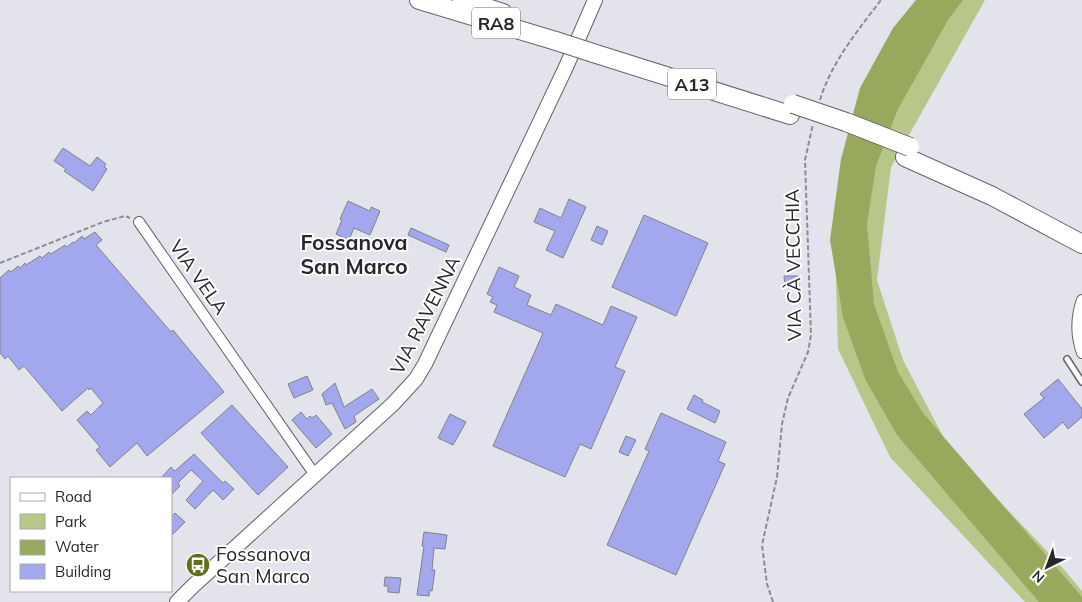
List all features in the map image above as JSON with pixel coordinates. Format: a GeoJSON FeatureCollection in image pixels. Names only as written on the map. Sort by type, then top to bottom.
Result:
{"type":"FeatureCollection","features":[{"type":"Feature","properties":{"kind":"highway","name":"RA8"},"geometry":{"type":"LineString","coordinates":[[419,0],[536,29]]}},
{"type":"Feature","properties":{"kind":"highway","name":"RA8"},"geometry":{"type":"LineString","coordinates":[[462,0],[536,29]]}},
{"type":"Feature","properties":{"kind":"highway","name":"A13"},"geometry":{"type":"LineString","coordinates":[[536,29],[792,110],[846,122],[1082,244]]}},
{"type":"Feature","properties":{"kind":"highway","name":"A13"},"geometry":{"type":"LineString","coordinates":[[907,152],[1001,188],[1035,204],[1082,231]]}},
{"type":"Feature","properties":{"kind":"main road","name":"VIA RAVENNA"},"geometry":{"type":"LineString","coordinates":[[177,602],[393,404],[421,372],[484,242],[595,0]]}},
{"type":"Feature","properties":{"kind":"street","name":"VIA VELA"},"geometry":{"type":"LineString","coordinates":[[139,222],[315,475]]}},
{"type":"Feature","properties":{"kind":"street"},"geometry":{"type":"LineString","coordinates":[[1082,300],[1078,321],[1078,335],[1082,353]]}},
{"type":"Feature","properties":{"kind":"lane"},"geometry":{"type":"LineString","coordinates":[[1067,359],[1082,382]]}},
{"type":"Feature","properties":{"kind":"path"},"geometry":{"type":"LineString","coordinates":[[820,100],[836,63],[881,0]]}},
{"type":"Feature","properties":{"kind":"path","name":"VIA CÀ VECCHIA"},"geometry":{"type":"LineString","coordinates":[[773,602],[767,584],[762,545],[777,477],[782,424],[788,398],[808,352],[811,335],[804,160],[807,142],[815,117]]}},
{"type":"Feature","properties":{"kind":"path"},"geometry":{"type":"LineString","coordinates":[[0,263],[103,222],[125,216],[139,222]]}},
{"type":"Feature","properties":{"kind":"green space"},"geometry":{"type":"Polygon","coordinates":[[[917,0],[985,0],[891,167],[877,280],[903,360],[949,448],[1061,566],[1082,591],[1082,602],[1025,602],[890,457],[838,349],[834,214],[856,119],[917,0]]]}},
{"type":"Feature","properties":{"kind":"water"},"geometry":{"type":"Polygon","coordinates":[[[916,0],[963,0],[948,20],[898,109],[876,166],[867,224],[874,304],[898,372],[923,413],[1082,597],[1082,602],[1039,602],[897,435],[865,379],[843,317],[830,240],[841,159],[860,88],[893,28],[916,0]]]}},
{"type":"Feature","properties":{"kind":"building"},"geometry":{"type":"Polygon","coordinates":[[[63,148],[90,166],[97,157],[106,164],[104,167],[107,169],[93,191],[64,171],[66,169],[54,161],[63,148]]]}},
{"type":"Feature","properties":{"kind":"building"},"geometry":{"type":"Polygon","coordinates":[[[569,199],[586,207],[563,258],[546,250],[555,231],[534,222],[540,208],[561,218],[569,199]]]}},
{"type":"Feature","properties":{"kind":"building"},"geometry":{"type":"Polygon","coordinates":[[[348,201],[370,211],[371,207],[380,211],[370,235],[354,228],[349,240],[336,234],[348,201]]]}},
{"type":"Feature","properties":{"kind":"building"},"geometry":{"type":"Polygon","coordinates":[[[644,215],[708,243],[676,316],[612,287],[644,215]]]}},
{"type":"Feature","properties":{"kind":"building"},"geometry":{"type":"Polygon","coordinates":[[[597,226],[608,231],[602,245],[591,240],[597,226]]]}},
{"type":"Feature","properties":{"kind":"building"},"geometry":{"type":"Polygon","coordinates":[[[411,228],[449,245],[446,252],[408,235],[411,228]]]}},
{"type":"Feature","properties":{"kind":"building"},"geometry":{"type":"Polygon","coordinates":[[[95,232],[102,240],[96,245],[171,332],[173,330],[224,392],[147,456],[137,443],[110,467],[96,450],[100,447],[77,420],[87,411],[91,415],[103,403],[91,388],[89,390],[88,388],[62,411],[24,366],[19,370],[8,356],[5,359],[0,353],[0,278],[9,270],[11,272],[18,266],[20,268],[25,263],[26,265],[40,256],[42,258],[49,252],[51,254],[65,245],[67,247],[82,236],[84,239],[95,232]]]}},
{"type":"Feature","properties":{"kind":"building"},"geometry":{"type":"Polygon","coordinates":[[[499,267],[519,276],[514,287],[531,295],[527,305],[551,315],[556,304],[603,325],[611,306],[637,317],[615,367],[625,371],[591,449],[580,444],[565,477],[493,446],[543,333],[494,312],[497,305],[490,302],[493,297],[487,294],[499,267]]]}},
{"type":"Feature","properties":{"kind":"building"},"geometry":{"type":"Polygon","coordinates":[[[784,276],[798,276],[799,286],[785,286],[784,276]]]}},
{"type":"Feature","properties":{"kind":"building"},"geometry":{"type":"Polygon","coordinates":[[[307,376],[313,390],[294,398],[288,384],[307,376]]]}},
{"type":"Feature","properties":{"kind":"building"},"geometry":{"type":"Polygon","coordinates":[[[1058,379],[1082,409],[1082,417],[1068,429],[1063,422],[1044,438],[1024,414],[1044,398],[1040,394],[1058,379]]]}},
{"type":"Feature","properties":{"kind":"building"},"geometry":{"type":"Polygon","coordinates":[[[335,383],[344,407],[372,389],[379,399],[354,416],[356,422],[345,429],[332,403],[326,405],[322,394],[335,383]]]}},
{"type":"Feature","properties":{"kind":"building"},"geometry":{"type":"Polygon","coordinates":[[[694,395],[703,400],[702,402],[720,411],[715,423],[687,409],[694,395]]]}},
{"type":"Feature","properties":{"kind":"building"},"geometry":{"type":"Polygon","coordinates":[[[232,405],[288,467],[258,495],[201,433],[232,405]]]}},
{"type":"Feature","properties":{"kind":"building"},"geometry":{"type":"Polygon","coordinates":[[[301,412],[307,419],[310,416],[312,418],[316,415],[332,434],[316,448],[292,420],[301,412]]]}},
{"type":"Feature","properties":{"kind":"building"},"geometry":{"type":"Polygon","coordinates":[[[661,413],[726,442],[718,461],[725,464],[676,575],[607,545],[649,451],[645,449],[661,413]]]}},
{"type":"Feature","properties":{"kind":"building"},"geometry":{"type":"Polygon","coordinates":[[[450,414],[466,422],[453,445],[438,438],[450,414]]]}},
{"type":"Feature","properties":{"kind":"building"},"geometry":{"type":"Polygon","coordinates":[[[626,436],[636,440],[628,456],[619,452],[626,436]]]}},
{"type":"Feature","properties":{"kind":"building"},"geometry":{"type":"Polygon","coordinates":[[[194,454],[223,483],[225,481],[234,489],[223,500],[213,490],[195,509],[186,500],[203,481],[191,470],[178,483],[180,486],[172,494],[172,477],[162,477],[171,467],[175,471],[194,454]]]}},
{"type":"Feature","properties":{"kind":"building"},"geometry":{"type":"Polygon","coordinates":[[[175,513],[185,522],[172,535],[172,516],[175,513]]]}},
{"type":"Feature","properties":{"kind":"building"},"geometry":{"type":"Polygon","coordinates":[[[424,532],[447,535],[445,549],[434,548],[432,570],[435,570],[432,591],[430,590],[429,596],[417,595],[424,546],[422,546],[424,532]]]}},
{"type":"Feature","properties":{"kind":"building"},"geometry":{"type":"Polygon","coordinates":[[[385,577],[401,578],[399,593],[388,592],[388,586],[384,586],[385,577]]]}},
{"type":"Feature","properties":{"kind":"place","name":"Fossanova San Marco"},"geometry":{"type":"Point","coordinates":[198,565]}},
{"type":"Feature","properties":{"kind":"district","name":"Fossanova San Marco"},"geometry":{"type":"Point","coordinates":[354,254]}}]}
